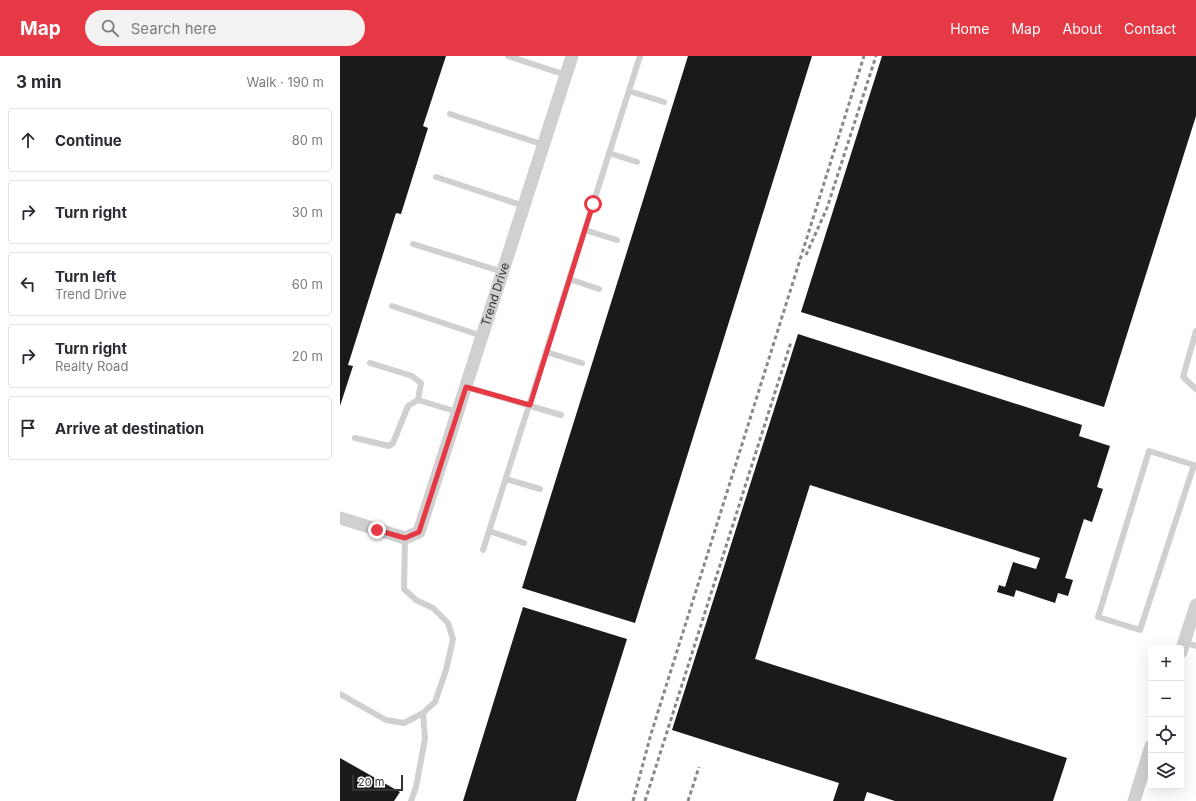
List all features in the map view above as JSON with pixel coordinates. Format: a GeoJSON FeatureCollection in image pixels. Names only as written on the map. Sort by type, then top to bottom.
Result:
{"type":"FeatureCollection","features":[{"type":"Feature","properties":{"kind":"street","name":"Trend Drive"},"geometry":{"type":"LineString","coordinates":[[405,538],[419,532],[572,56]]}},
{"type":"Feature","properties":{"kind":"street"},"geometry":{"type":"LineString","coordinates":[[340,518],[405,538]]}},
{"type":"Feature","properties":{"kind":"street"},"geometry":{"type":"LineString","coordinates":[[1187,647],[1196,605]]}},
{"type":"Feature","properties":{"kind":"street"},"geometry":{"type":"LineString","coordinates":[[1134,801],[1149,753]]}},
{"type":"Feature","properties":{"kind":"lane"},"geometry":{"type":"LineString","coordinates":[[508,56],[566,75]]}},
{"type":"Feature","properties":{"kind":"lane"},"geometry":{"type":"LineString","coordinates":[[483,550],[640,56]]}},
{"type":"Feature","properties":{"kind":"lane"},"geometry":{"type":"LineString","coordinates":[[629,91],[664,102]]}},
{"type":"Feature","properties":{"kind":"lane"},"geometry":{"type":"LineString","coordinates":[[450,114],[544,145]]}},
{"type":"Feature","properties":{"kind":"lane"},"geometry":{"type":"LineString","coordinates":[[609,153],[637,162]]}},
{"type":"Feature","properties":{"kind":"lane"},"geometry":{"type":"LineString","coordinates":[[436,177],[524,206]]}},
{"type":"Feature","properties":{"kind":"lane"},"geometry":{"type":"LineString","coordinates":[[585,230],[617,240]]}},
{"type":"Feature","properties":{"kind":"lane"},"geometry":{"type":"LineString","coordinates":[[413,244],[503,272]]}},
{"type":"Feature","properties":{"kind":"lane"},"geometry":{"type":"LineString","coordinates":[[570,279],[599,289]]}},
{"type":"Feature","properties":{"kind":"lane"},"geometry":{"type":"LineString","coordinates":[[392,306],[482,336]]}},
{"type":"Feature","properties":{"kind":"lane"},"geometry":{"type":"LineString","coordinates":[[1196,331],[1183,377],[1196,390]]}},
{"type":"Feature","properties":{"kind":"lane"},"geometry":{"type":"LineString","coordinates":[[546,352],[582,363]]}},
{"type":"Feature","properties":{"kind":"lane"},"geometry":{"type":"LineString","coordinates":[[355,438],[389,446],[393,443],[408,406],[418,400],[422,383],[412,376],[370,363]]}},
{"type":"Feature","properties":{"kind":"lane"},"geometry":{"type":"LineString","coordinates":[[466,387],[561,414]]}},
{"type":"Feature","properties":{"kind":"lane"},"geometry":{"type":"LineString","coordinates":[[418,400],[458,412]]}},
{"type":"Feature","properties":{"kind":"lane"},"geometry":{"type":"LineString","coordinates":[[1149,451],[1195,465],[1140,630],[1098,617],[1149,451]]}},
{"type":"Feature","properties":{"kind":"lane"},"geometry":{"type":"LineString","coordinates":[[506,479],[540,489]]}},
{"type":"Feature","properties":{"kind":"lane"},"geometry":{"type":"LineString","coordinates":[[489,531],[524,543]]}},
{"type":"Feature","properties":{"kind":"lane"},"geometry":{"type":"LineString","coordinates":[[340,694],[386,720],[404,723],[423,713],[435,702],[446,670],[453,639],[448,623],[433,608],[416,600],[404,589],[405,538]]}},
{"type":"Feature","properties":{"kind":"lane"},"geometry":{"type":"LineString","coordinates":[[411,801],[416,787],[425,738],[423,713]]}},
{"type":"Feature","properties":{"kind":"building"},"geometry":{"type":"Polygon","coordinates":[[[340,56],[446,56],[423,126],[428,128],[401,214],[396,213],[348,365],[353,366],[340,406],[340,56]]]}},
{"type":"Feature","properties":{"kind":"building"},"geometry":{"type":"Polygon","coordinates":[[[688,56],[812,56],[635,623],[522,588],[688,56]]]}},
{"type":"Feature","properties":{"kind":"building"},"geometry":{"type":"Polygon","coordinates":[[[882,56],[1196,56],[1196,116],[1104,407],[801,312],[882,56]]]}},
{"type":"Feature","properties":{"kind":"building"},"geometry":{"type":"Polygon","coordinates":[[[798,334],[1082,425],[1079,436],[1110,446],[1097,487],[1103,489],[1092,522],[1084,519],[1065,578],[1073,580],[1068,596],[1058,593],[1055,603],[1016,590],[1014,597],[997,592],[999,585],[1005,587],[1013,562],[1036,569],[1040,558],[810,485],[755,659],[1067,758],[1053,801],[895,801],[867,792],[864,801],[833,801],[839,783],[672,730],[798,334]]]}},
{"type":"Feature","properties":{"kind":"building"},"geometry":{"type":"Polygon","coordinates":[[[523,607],[627,639],[576,801],[463,801],[523,607]]]}},
{"type":"Feature","properties":{"kind":"building"},"geometry":{"type":"Polygon","coordinates":[[[340,758],[400,792],[394,801],[340,801],[340,758]]]}},
{"type":"Feature","properties":{"kind":"railway"},"geometry":{"type":"LineString","coordinates":[[633,801],[651,734],[864,56]]}},
{"type":"Feature","properties":{"kind":"railway"},"geometry":{"type":"LineString","coordinates":[[806,255],[827,208],[876,56]]}},
{"type":"Feature","properties":{"kind":"railway"},"geometry":{"type":"LineString","coordinates":[[645,801],[791,342]]}},
{"type":"Feature","properties":{"kind":"railway"},"geometry":{"type":"LineString","coordinates":[[688,801],[699,767]]}},
{"type":"Feature","properties":{"kind":"route"},"geometry":{"type":"LineString","coordinates":[[377,530],[405,538],[419,532],[466,387],[530,405],[593,204]]}}]}
